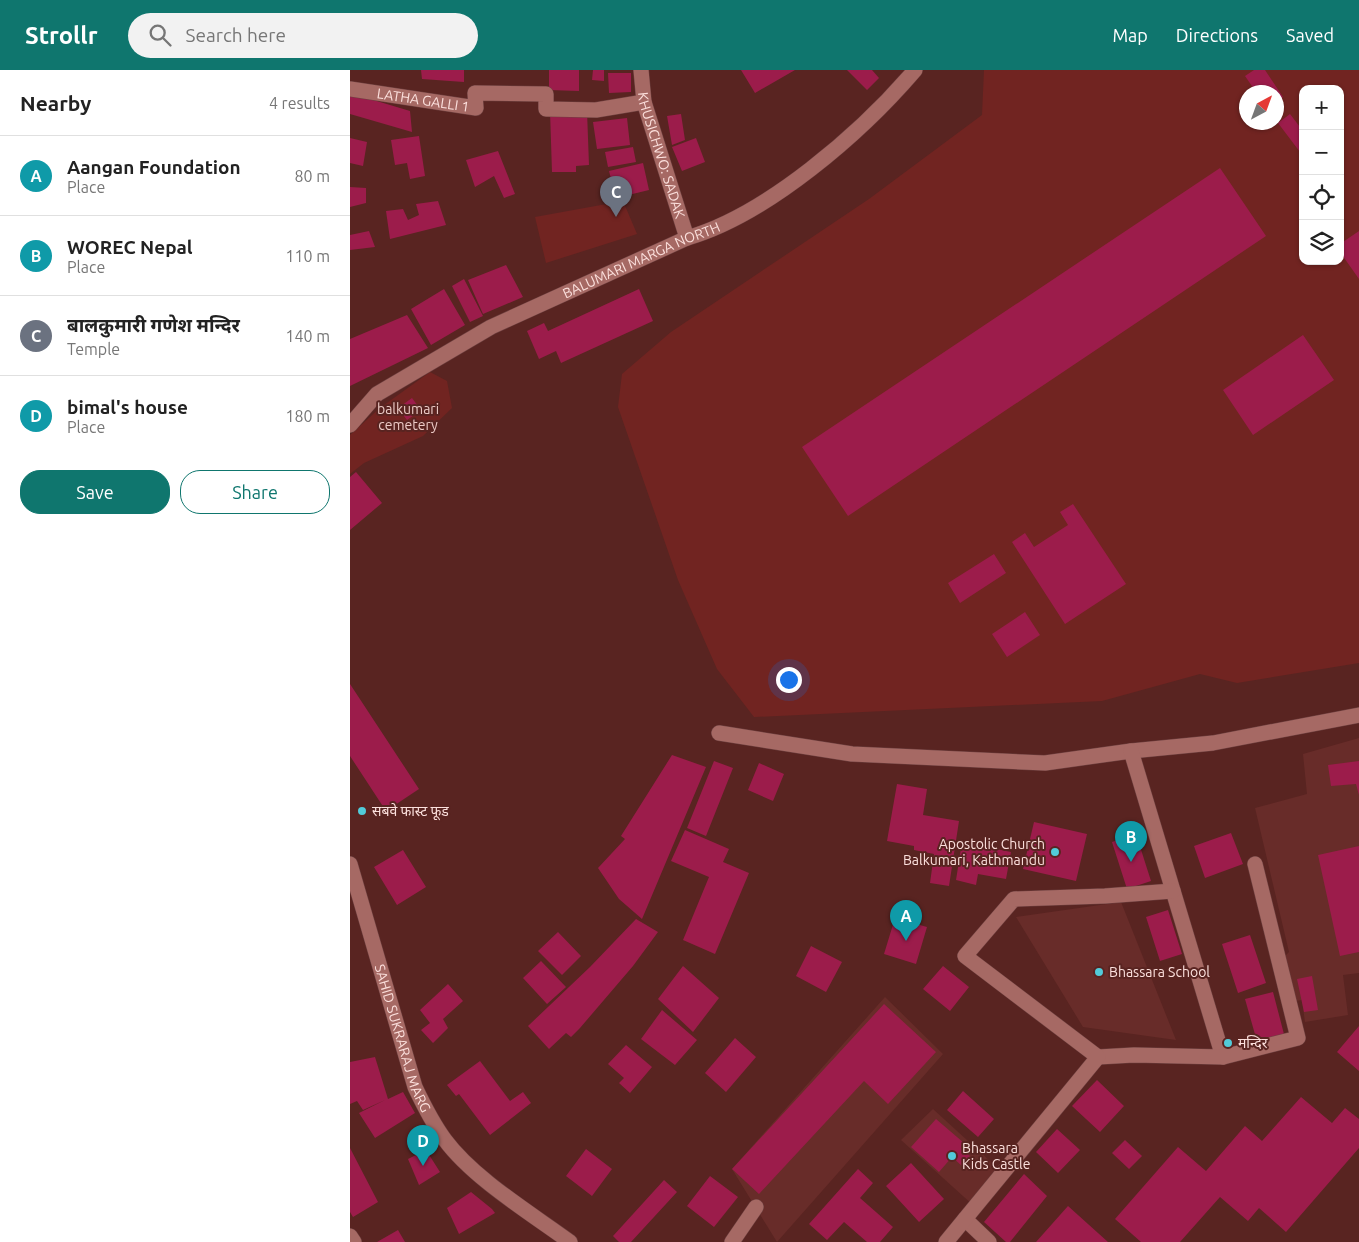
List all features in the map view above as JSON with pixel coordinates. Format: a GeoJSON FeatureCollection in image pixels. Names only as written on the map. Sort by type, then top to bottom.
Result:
{"type":"FeatureCollection","features":[{"type":"Feature","properties":{"kind":"street","name":"KHUSICHWO: SADAK"},"geometry":{"type":"LineString","coordinates":[[641,70],[644,102],[687,238]]}},
{"type":"Feature","properties":{"kind":"street","name":"BALUMARI MARGA NORTH"},"geometry":{"type":"LineString","coordinates":[[350,425],[377,394],[491,327],[687,238],[714,230],[792,183],[851,136],[915,70]]}},
{"type":"Feature","properties":{"kind":"street","name":"LATHA GALLI 1"},"geometry":{"type":"LineString","coordinates":[[350,89],[476,108],[475,93],[546,94],[546,108],[596,110],[644,102]]}},
{"type":"Feature","properties":{"kind":"street"},"geometry":{"type":"LineString","coordinates":[[719,733],[852,754],[1045,763],[1131,751],[1213,743],[1359,714]]}},
{"type":"Feature","properties":{"kind":"street"},"geometry":{"type":"LineString","coordinates":[[1131,751],[1223,1057]]}},
{"type":"Feature","properties":{"kind":"street","name":"SAHID SUKRARAJ MARG"},"geometry":{"type":"LineString","coordinates":[[350,864],[415,1087],[427,1112],[446,1142],[472,1167],[570,1242]]}},
{"type":"Feature","properties":{"kind":"street"},"geometry":{"type":"LineString","coordinates":[[1173,891],[1105,896],[1014,899],[965,956],[1098,1057],[1134,1055],[1223,1057],[1298,1038],[1255,864]]}},
{"type":"Feature","properties":{"kind":"street"},"geometry":{"type":"LineString","coordinates":[[946,1242],[1098,1057]]}},
{"type":"Feature","properties":{"kind":"street"},"geometry":{"type":"LineString","coordinates":[[732,1242],[756,1207]]}},
{"type":"Feature","properties":{"kind":"street"},"geometry":{"type":"LineString","coordinates":[[965,1219],[989,1242]]}},
{"type":"Feature","properties":{"kind":"street"},"geometry":{"type":"LineString","coordinates":[[350,1236],[354,1242]]}},
{"type":"Feature","properties":{"kind":"shaded area"},"geometry":{"type":"Polygon","coordinates":[[[1359,738],[1359,973],[1343,975],[1348,1015],[1305,1022],[1302,1000],[1288,1002],[1280,961],[1289,952],[1255,808],[1307,794],[1303,754],[1359,738]]]}},
{"type":"Feature","properties":{"kind":"shaded area","name":"Bhassara School"},"geometry":{"type":"Polygon","coordinates":[[[1121,902],[1176,1040],[1083,1027],[1016,917],[1121,902]]]}},
{"type":"Feature","properties":{"kind":"shaded area"},"geometry":{"type":"Polygon","coordinates":[[[885,997],[943,1054],[777,1242],[732,1169],[885,997]]]}},
{"type":"Feature","properties":{"kind":"shaded area","name":"Bhassara Kids Castle"},"geometry":{"type":"Polygon","coordinates":[[[933,1109],[1003,1173],[974,1206],[901,1140],[933,1109]]]}},
{"type":"Feature","properties":{"kind":"green space"},"geometry":{"type":"Polygon","coordinates":[[[984,70],[1359,70],[1359,663],[1237,683],[1200,674],[1102,701],[754,717],[717,669],[678,580],[618,407],[622,374],[671,332],[869,199],[982,115],[984,70]]]}},
{"type":"Feature","properties":{"kind":"green space"},"geometry":{"type":"Polygon","coordinates":[[[623,201],[637,234],[546,263],[535,217],[623,201]]]}},
{"type":"Feature","properties":{"kind":"green space","name":"balkumari cemetery"},"geometry":{"type":"Polygon","coordinates":[[[430,372],[447,381],[452,408],[423,436],[364,463],[350,474],[350,435],[380,408],[430,372]]]}},
{"type":"Feature","properties":{"kind":"building"},"geometry":{"type":"Polygon","coordinates":[[[421,70],[464,70],[464,82],[422,79],[421,70]]]}},
{"type":"Feature","properties":{"kind":"building"},"geometry":{"type":"Polygon","coordinates":[[[549,70],[579,70],[579,91],[549,90],[549,70]]]}},
{"type":"Feature","properties":{"kind":"building"},"geometry":{"type":"Polygon","coordinates":[[[593,70],[604,70],[604,81],[592,80],[593,70]]]}},
{"type":"Feature","properties":{"kind":"building"},"geometry":{"type":"Polygon","coordinates":[[[741,70],[795,70],[755,93],[741,70]]]}},
{"type":"Feature","properties":{"kind":"building"},"geometry":{"type":"Polygon","coordinates":[[[847,70],[872,70],[879,78],[867,90],[847,70]]]}},
{"type":"Feature","properties":{"kind":"building"},"geometry":{"type":"Polygon","coordinates":[[[1254,70],[1265,70],[1275,85],[1251,85],[1245,76],[1254,70]]]}},
{"type":"Feature","properties":{"kind":"building"},"geometry":{"type":"Polygon","coordinates":[[[608,73],[631,73],[631,92],[609,93],[608,73]]]}},
{"type":"Feature","properties":{"kind":"building"},"geometry":{"type":"Polygon","coordinates":[[[350,93],[410,111],[412,132],[350,114],[350,93]]]}},
{"type":"Feature","properties":{"kind":"building"},"geometry":{"type":"Polygon","coordinates":[[[550,111],[587,111],[589,165],[576,166],[576,172],[552,172],[550,111]]]}},
{"type":"Feature","properties":{"kind":"building"},"geometry":{"type":"Polygon","coordinates":[[[681,114],[685,140],[672,145],[667,116],[681,114]]]}},
{"type":"Feature","properties":{"kind":"building"},"geometry":{"type":"Polygon","coordinates":[[[1290,114],[1299,126],[1299,151],[1283,130],[1284,118],[1290,114]]]}},
{"type":"Feature","properties":{"kind":"building"},"geometry":{"type":"Polygon","coordinates":[[[627,118],[630,145],[597,149],[593,122],[627,118]]]}},
{"type":"Feature","properties":{"kind":"building"},"geometry":{"type":"Polygon","coordinates":[[[419,136],[425,176],[410,179],[407,163],[395,165],[391,140],[419,136]]]}},
{"type":"Feature","properties":{"kind":"building"},"geometry":{"type":"Polygon","coordinates":[[[350,138],[367,142],[363,166],[350,163],[350,138]]]}},
{"type":"Feature","properties":{"kind":"building"},"geometry":{"type":"Polygon","coordinates":[[[696,138],[705,162],[682,171],[672,147],[696,138]]]}},
{"type":"Feature","properties":{"kind":"building"},"geometry":{"type":"Polygon","coordinates":[[[633,147],[636,162],[608,167],[605,152],[633,147]]]}},
{"type":"Feature","properties":{"kind":"building"},"geometry":{"type":"Polygon","coordinates":[[[498,151],[515,194],[504,198],[494,176],[475,187],[466,160],[498,151]]]}},
{"type":"Feature","properties":{"kind":"building"},"geometry":{"type":"Polygon","coordinates":[[[643,163],[649,190],[616,198],[609,171],[643,163]]]}},
{"type":"Feature","properties":{"kind":"building"},"geometry":{"type":"Polygon","coordinates":[[[1220,168],[1266,236],[848,516],[802,447],[1220,168]]]}},
{"type":"Feature","properties":{"kind":"building"},"geometry":{"type":"Polygon","coordinates":[[[350,187],[366,188],[366,203],[350,207],[350,187]]]}},
{"type":"Feature","properties":{"kind":"building"},"geometry":{"type":"Polygon","coordinates":[[[438,201],[446,225],[390,239],[386,211],[403,209],[408,220],[419,215],[416,204],[438,201]]]}},
{"type":"Feature","properties":{"kind":"building"},"geometry":{"type":"Polygon","coordinates":[[[369,231],[375,247],[350,250],[350,235],[369,231]]]}},
{"type":"Feature","properties":{"kind":"building"},"geometry":{"type":"Polygon","coordinates":[[[1359,231],[1359,279],[1344,258],[1344,241],[1359,231]]]}},
{"type":"Feature","properties":{"kind":"building"},"geometry":{"type":"Polygon","coordinates":[[[506,265],[523,297],[483,314],[468,280],[506,265]]]}},
{"type":"Feature","properties":{"kind":"building"},"geometry":{"type":"Polygon","coordinates":[[[464,279],[483,316],[470,322],[452,286],[464,279]]]}},
{"type":"Feature","properties":{"kind":"building"},"geometry":{"type":"Polygon","coordinates":[[[444,289],[465,325],[431,345],[411,309],[444,289]]]}},
{"type":"Feature","properties":{"kind":"building"},"geometry":{"type":"Polygon","coordinates":[[[639,289],[653,321],[561,363],[556,351],[539,359],[527,331],[544,323],[548,331],[639,289]]]}},
{"type":"Feature","properties":{"kind":"building"},"geometry":{"type":"Polygon","coordinates":[[[407,315],[428,348],[350,386],[350,339],[407,315]]]}},
{"type":"Feature","properties":{"kind":"building"},"geometry":{"type":"Polygon","coordinates":[[[1303,335],[1334,380],[1253,435],[1223,390],[1303,335]]]}},
{"type":"Feature","properties":{"kind":"building"},"geometry":{"type":"Polygon","coordinates":[[[412,398],[421,410],[407,420],[398,408],[412,398]]]}},
{"type":"Feature","properties":{"kind":"building"},"geometry":{"type":"Polygon","coordinates":[[[356,472],[382,503],[350,530],[350,477],[356,472]]]}},
{"type":"Feature","properties":{"kind":"building"},"geometry":{"type":"Polygon","coordinates":[[[1073,504],[1126,584],[1065,624],[1012,542],[1025,533],[1034,547],[1068,525],[1060,512],[1073,504]]]}},
{"type":"Feature","properties":{"kind":"building"},"geometry":{"type":"Polygon","coordinates":[[[994,554],[1006,573],[960,603],[948,583],[994,554]]]}},
{"type":"Feature","properties":{"kind":"building"},"geometry":{"type":"Polygon","coordinates":[[[1025,612],[1040,635],[1007,657],[992,634],[1025,612]]]}},
{"type":"Feature","properties":{"kind":"building"},"geometry":{"type":"Polygon","coordinates":[[[350,684],[419,789],[386,811],[350,756],[350,684]]]}},
{"type":"Feature","properties":{"kind":"building"},"geometry":{"type":"Polygon","coordinates":[[[672,755],[706,767],[642,919],[619,899],[598,868],[625,839],[621,836],[672,755]]]}},
{"type":"Feature","properties":{"kind":"building"},"geometry":{"type":"Polygon","coordinates":[[[714,761],[733,768],[706,836],[687,828],[714,761]]]}},
{"type":"Feature","properties":{"kind":"building"},"geometry":{"type":"Polygon","coordinates":[[[1359,761],[1359,795],[1356,784],[1331,786],[1328,765],[1359,761]]]}},
{"type":"Feature","properties":{"kind":"building"},"geometry":{"type":"Polygon","coordinates":[[[759,763],[784,774],[773,801],[748,790],[759,763]]]}},
{"type":"Feature","properties":{"kind":"building"},"geometry":{"type":"Polygon","coordinates":[[[897,784],[927,789],[923,815],[959,821],[949,886],[930,883],[934,854],[914,850],[914,846],[887,841],[897,784]]]}},
{"type":"Feature","properties":{"kind":"building","name":"Apostolic Church Balkumari, Kathmandu"},"geometry":{"type":"Polygon","coordinates":[[[1034,822],[1087,834],[1076,881],[1023,869],[1034,822]]]}},
{"type":"Feature","properties":{"kind":"building"},"geometry":{"type":"Polygon","coordinates":[[[685,830],[729,849],[723,862],[749,873],[715,954],[683,940],[709,877],[671,861],[685,830]]]}},
{"type":"Feature","properties":{"kind":"building"},"geometry":{"type":"Polygon","coordinates":[[[1231,833],[1243,864],[1205,878],[1194,846],[1231,833]]]}},
{"type":"Feature","properties":{"kind":"building"},"geometry":{"type":"Polygon","coordinates":[[[1136,834],[1151,881],[1127,889],[1112,842],[1136,834]]]}},
{"type":"Feature","properties":{"kind":"building"},"geometry":{"type":"Polygon","coordinates":[[[962,842],[1011,852],[1006,879],[978,874],[976,885],[956,880],[962,842]]]}},
{"type":"Feature","properties":{"kind":"building"},"geometry":{"type":"Polygon","coordinates":[[[1359,846],[1359,952],[1340,956],[1318,855],[1359,846]]]}},
{"type":"Feature","properties":{"kind":"building"},"geometry":{"type":"Polygon","coordinates":[[[403,850],[426,887],[397,905],[374,867],[403,850]]]}},
{"type":"Feature","properties":{"kind":"building"},"geometry":{"type":"Polygon","coordinates":[[[1168,910],[1182,954],[1160,961],[1146,917],[1168,910]]]}},
{"type":"Feature","properties":{"kind":"building"},"geometry":{"type":"Polygon","coordinates":[[[895,918],[927,927],[916,964],[884,954],[895,918]]]}},
{"type":"Feature","properties":{"kind":"building"},"geometry":{"type":"Polygon","coordinates":[[[636,919],[658,932],[633,966],[580,1028],[571,1037],[566,1033],[549,1049],[528,1026],[590,967],[636,919]]]}},
{"type":"Feature","properties":{"kind":"building"},"geometry":{"type":"Polygon","coordinates":[[[558,932],[581,956],[562,975],[538,951],[558,932]]]}},
{"type":"Feature","properties":{"kind":"building"},"geometry":{"type":"Polygon","coordinates":[[[1250,935],[1266,983],[1238,993],[1222,944],[1250,935]]]}},
{"type":"Feature","properties":{"kind":"building"},"geometry":{"type":"Polygon","coordinates":[[[811,946],[842,962],[826,992],[796,976],[811,946]]]}},
{"type":"Feature","properties":{"kind":"building"},"geometry":{"type":"Polygon","coordinates":[[[541,961],[566,987],[547,1004],[523,978],[541,961]]]}},
{"type":"Feature","properties":{"kind":"building"},"geometry":{"type":"Polygon","coordinates":[[[683,966],[719,998],[693,1032],[658,999],[683,966]]]}},
{"type":"Feature","properties":{"kind":"building"},"geometry":{"type":"Polygon","coordinates":[[[943,966],[969,987],[950,1011],[923,989],[943,966]]]}},
{"type":"Feature","properties":{"kind":"building"},"geometry":{"type":"Polygon","coordinates":[[[1312,976],[1318,1010],[1304,1012],[1297,979],[1312,976]]]}},
{"type":"Feature","properties":{"kind":"building"},"geometry":{"type":"Polygon","coordinates":[[[448,984],[463,1001],[443,1019],[448,1028],[433,1043],[421,1030],[430,1023],[420,1010],[448,984]]]}},
{"type":"Feature","properties":{"kind":"building"},"geometry":{"type":"Polygon","coordinates":[[[1273,992],[1285,1038],[1258,1045],[1245,999],[1273,992]]]}},
{"type":"Feature","properties":{"kind":"building"},"geometry":{"type":"Polygon","coordinates":[[[884,1004],[936,1052],[888,1104],[864,1081],[759,1194],[732,1169],[884,1004]]]}},
{"type":"Feature","properties":{"kind":"building"},"geometry":{"type":"Polygon","coordinates":[[[662,1010],[697,1040],[675,1065],[641,1039],[662,1010]]]}},
{"type":"Feature","properties":{"kind":"building"},"geometry":{"type":"Polygon","coordinates":[[[1359,1026],[1359,1071],[1337,1052],[1359,1026]]]}},
{"type":"Feature","properties":{"kind":"building"},"geometry":{"type":"Polygon","coordinates":[[[735,1038],[756,1057],[726,1092],[705,1073],[735,1038]]]}},
{"type":"Feature","properties":{"kind":"building"},"geometry":{"type":"Polygon","coordinates":[[[626,1045],[652,1067],[630,1093],[619,1083],[624,1078],[608,1064],[626,1045]]]}},
{"type":"Feature","properties":{"kind":"building"},"geometry":{"type":"Polygon","coordinates":[[[375,1057],[388,1099],[403,1092],[415,1113],[375,1138],[359,1113],[385,1100],[363,1110],[357,1101],[350,1104],[350,1062],[375,1057]]]}},
{"type":"Feature","properties":{"kind":"building"},"geometry":{"type":"Polygon","coordinates":[[[480,1061],[510,1101],[523,1092],[531,1103],[490,1135],[459,1094],[456,1096],[447,1085],[480,1061]]]}},
{"type":"Feature","properties":{"kind":"building"},"geometry":{"type":"Polygon","coordinates":[[[1097,1080],[1124,1106],[1100,1132],[1072,1106],[1097,1080]]]}},
{"type":"Feature","properties":{"kind":"building"},"geometry":{"type":"Polygon","coordinates":[[[963,1091],[994,1119],[978,1137],[947,1110],[963,1091]]]}},
{"type":"Feature","properties":{"kind":"building"},"geometry":{"type":"Polygon","coordinates":[[[1301,1097],[1332,1123],[1345,1108],[1359,1119],[1359,1148],[1286,1232],[1259,1208],[1248,1221],[1220,1197],[1180,1242],[1141,1242],[1115,1219],[1178,1147],[1206,1171],[1245,1126],[1262,1141],[1301,1097]]]}},
{"type":"Feature","properties":{"kind":"building"},"geometry":{"type":"Polygon","coordinates":[[[936,1119],[964,1143],[961,1147],[970,1156],[962,1166],[952,1157],[939,1172],[911,1147],[936,1119]]]}},
{"type":"Feature","properties":{"kind":"building"},"geometry":{"type":"Polygon","coordinates":[[[1057,1129],[1080,1150],[1058,1173],[1036,1152],[1057,1129]]]}},
{"type":"Feature","properties":{"kind":"building"},"geometry":{"type":"Polygon","coordinates":[[[1125,1140],[1142,1156],[1129,1169],[1112,1153],[1125,1140]]]}},
{"type":"Feature","properties":{"kind":"building"},"geometry":{"type":"Polygon","coordinates":[[[350,1148],[378,1202],[353,1217],[350,1212],[350,1148]]]}},
{"type":"Feature","properties":{"kind":"building"},"geometry":{"type":"Polygon","coordinates":[[[586,1149],[612,1169],[592,1196],[566,1176],[586,1149]]]}},
{"type":"Feature","properties":{"kind":"building"},"geometry":{"type":"Polygon","coordinates":[[[426,1150],[440,1172],[419,1185],[408,1159],[426,1150]]]}},
{"type":"Feature","properties":{"kind":"building"},"geometry":{"type":"Polygon","coordinates":[[[911,1163],[944,1199],[919,1222],[886,1186],[911,1163]]]}},
{"type":"Feature","properties":{"kind":"building"},"geometry":{"type":"Polygon","coordinates":[[[858,1169],[873,1183],[860,1198],[893,1227],[880,1242],[867,1242],[844,1222],[827,1240],[809,1224],[858,1169]]]}},
{"type":"Feature","properties":{"kind":"building"},"geometry":{"type":"Polygon","coordinates":[[[1024,1174],[1047,1196],[1010,1242],[1006,1242],[984,1222],[1024,1174]]]}},
{"type":"Feature","properties":{"kind":"building"},"geometry":{"type":"Polygon","coordinates":[[[710,1176],[738,1197],[714,1227],[687,1206],[710,1176]]]}},
{"type":"Feature","properties":{"kind":"building"},"geometry":{"type":"Polygon","coordinates":[[[664,1180],[677,1192],[631,1242],[619,1242],[613,1236],[664,1180]]]}},
{"type":"Feature","properties":{"kind":"building"},"geometry":{"type":"Polygon","coordinates":[[[471,1192],[495,1213],[459,1234],[447,1208],[471,1192]]]}},
{"type":"Feature","properties":{"kind":"building"},"geometry":{"type":"Polygon","coordinates":[[[1068,1206],[1108,1242],[1036,1242],[1068,1206]]]}},
{"type":"Feature","properties":{"kind":"building"},"geometry":{"type":"Polygon","coordinates":[[[398,1230],[405,1242],[377,1242],[398,1230]]]}},
{"type":"Feature","properties":{"kind":"place","name":"बालकुमारी गणेश मन्दिर"},"geometry":{"type":"Point","coordinates":[616,217]}},
{"type":"Feature","properties":{"kind":"place","name":"सबवे फास्ट फूड"},"geometry":{"type":"Point","coordinates":[362,811]}},
{"type":"Feature","properties":{"kind":"place","name":"Apostolic Church Balkumari, Kathmandu"},"geometry":{"type":"Point","coordinates":[1055,852]}},
{"type":"Feature","properties":{"kind":"place","name":"WOREC Nepal"},"geometry":{"type":"Point","coordinates":[1131,862]}},
{"type":"Feature","properties":{"kind":"place","name":"Aangan Foundation"},"geometry":{"type":"Point","coordinates":[906,941]}},
{"type":"Feature","properties":{"kind":"place","name":"Bhassara School"},"geometry":{"type":"Point","coordinates":[1099,972]}},
{"type":"Feature","properties":{"kind":"place","name":"मन्दिर"},"geometry":{"type":"Point","coordinates":[1228,1043]}},
{"type":"Feature","properties":{"kind":"place","name":"Bhassara Kids Castle"},"geometry":{"type":"Point","coordinates":[952,1156]}},
{"type":"Feature","properties":{"kind":"place","name":"bimal's house"},"geometry":{"type":"Point","coordinates":[423,1166]}}]}
